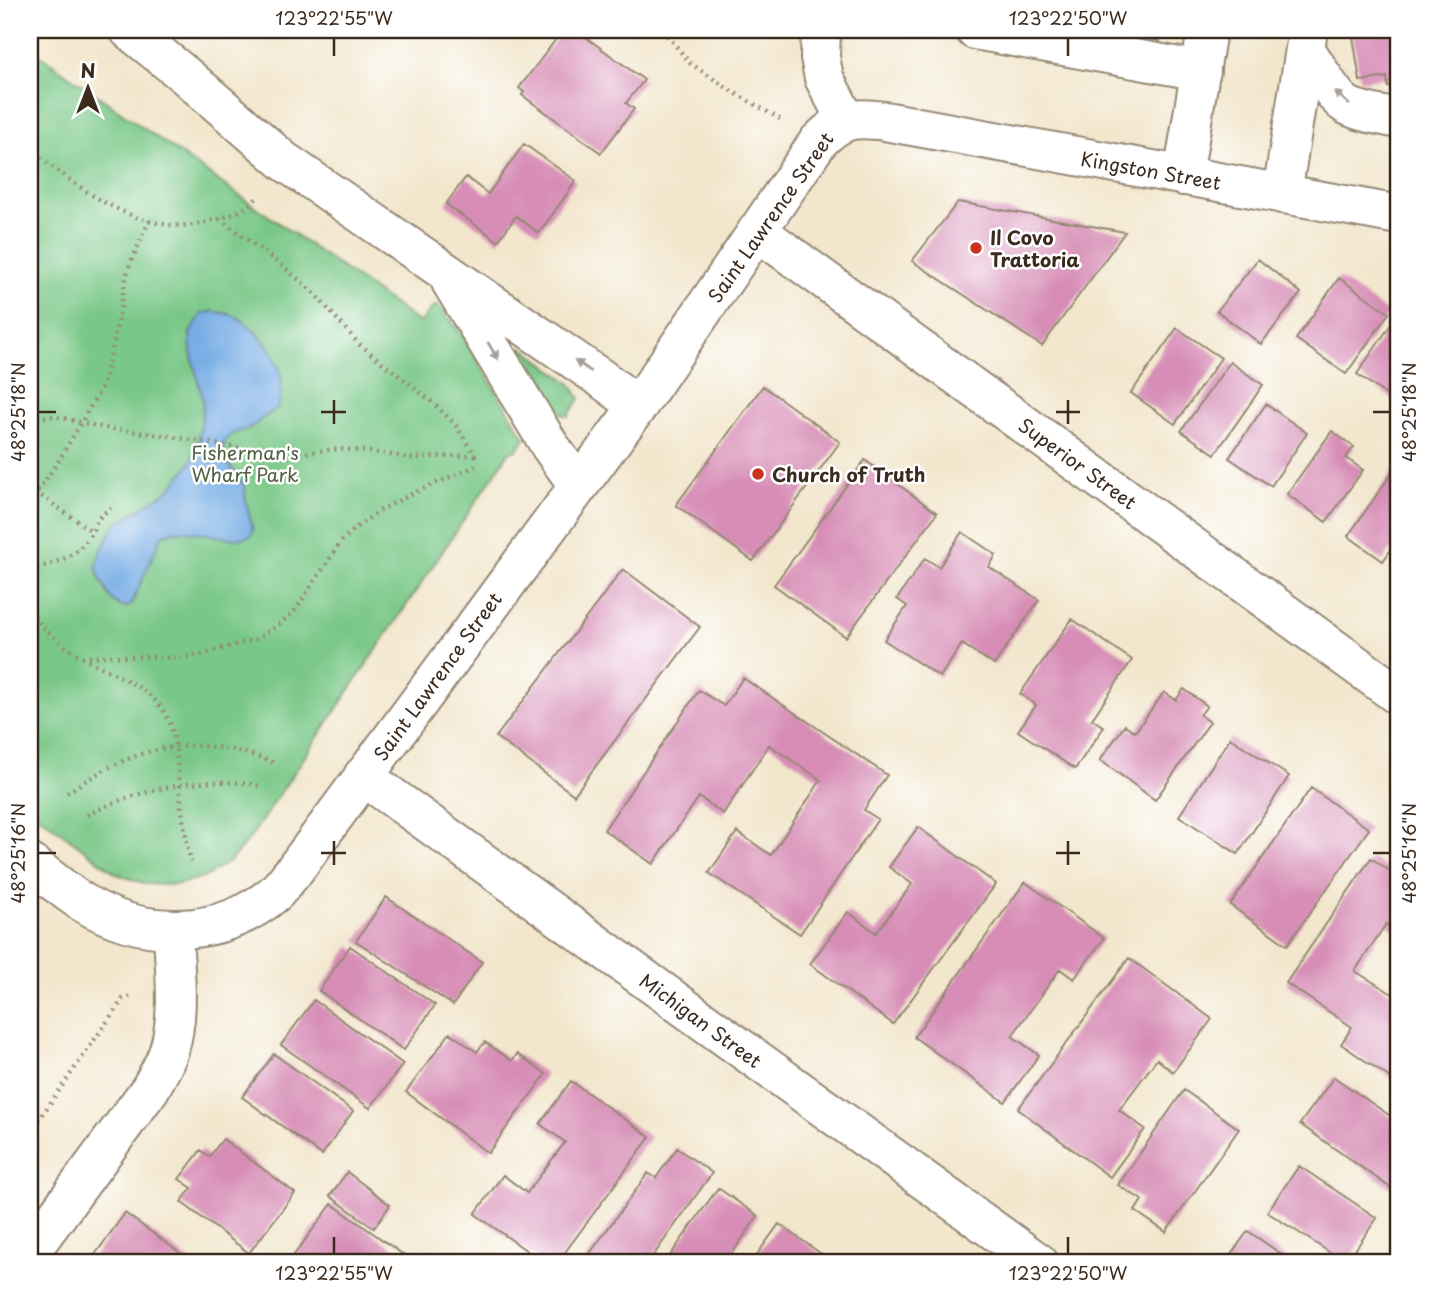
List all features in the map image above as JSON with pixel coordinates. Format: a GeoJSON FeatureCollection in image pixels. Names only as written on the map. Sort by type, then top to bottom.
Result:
{"type":"FeatureCollection","features":[{"type":"Feature","properties":{"kind":"street"},"geometry":{"type":"LineString","coordinates":[[129,30],[284,161],[638,406]]}},
{"type":"Feature","properties":{"kind":"street"},"geometry":{"type":"LineString","coordinates":[[821,30],[820,57],[832,131]]}},
{"type":"Feature","properties":{"kind":"street"},"geometry":{"type":"LineString","coordinates":[[975,30],[1201,71]]}},
{"type":"Feature","properties":{"kind":"street"},"geometry":{"type":"LineString","coordinates":[[1183,176],[1207,30]]}},
{"type":"Feature","properties":{"kind":"street"},"geometry":{"type":"LineString","coordinates":[[1307,39],[1333,91],[1345,104],[1372,114],[1399,119]]}},
{"type":"Feature","properties":{"kind":"street"},"geometry":{"type":"LineString","coordinates":[[1282,194],[1307,39]]}},
{"type":"Feature","properties":{"kind":"street","name":"Saint Lawrence Street"},"geometry":{"type":"LineString","coordinates":[[30,863],[83,902],[104,913],[127,922],[173,930],[204,927],[234,918],[276,891],[293,872],[638,406],[757,230],[832,131],[867,118],[903,124]]}},
{"type":"Feature","properties":{"kind":"street","name":"Kingston Street"},"geometry":{"type":"LineString","coordinates":[[903,124],[1399,215]]}},
{"type":"Feature","properties":{"kind":"street","name":"Superior Street"},"geometry":{"type":"LineString","coordinates":[[757,230],[1399,696]]}},
{"type":"Feature","properties":{"kind":"street"},"geometry":{"type":"LineString","coordinates":[[445,272],[550,446],[578,485]]}},
{"type":"Feature","properties":{"kind":"street","name":"Michigan Street"},"geometry":{"type":"LineString","coordinates":[[363,776],[1039,1263]]}},
{"type":"Feature","properties":{"kind":"street"},"geometry":{"type":"LineString","coordinates":[[30,1252],[156,1080],[169,1049],[174,1027],[173,930]]}},
{"type":"Feature","properties":{"kind":"path"},"geometry":{"type":"LineString","coordinates":[[663,30],[690,63],[730,90],[832,131]]}},
{"type":"Feature","properties":{"kind":"path"},"geometry":{"type":"LineString","coordinates":[[30,149],[67,179],[112,206],[149,221],[191,225],[220,219],[256,200],[284,161]]}},
{"type":"Feature","properties":{"kind":"path"},"geometry":{"type":"LineString","coordinates":[[30,418],[54,416],[105,428],[272,454],[339,449],[411,458],[475,455],[455,424],[431,401],[359,344],[313,292],[220,219]]}},
{"type":"Feature","properties":{"kind":"path"},"geometry":{"type":"LineString","coordinates":[[30,502],[58,462],[102,387],[128,269],[149,221]]}},
{"type":"Feature","properties":{"kind":"path"},"geometry":{"type":"LineString","coordinates":[[82,657],[176,658],[256,639],[294,612],[341,542],[358,526],[391,505],[476,466]]}},
{"type":"Feature","properties":{"kind":"path"},"geometry":{"type":"LineString","coordinates":[[30,488],[93,532]]}},
{"type":"Feature","properties":{"kind":"path"},"geometry":{"type":"LineString","coordinates":[[30,569],[51,565],[82,547],[93,532],[97,520],[111,508]]}},
{"type":"Feature","properties":{"kind":"path"},"geometry":{"type":"LineString","coordinates":[[30,611],[53,638],[82,657],[120,676],[145,692],[160,706],[169,721],[175,745],[182,816],[191,862]]}},
{"type":"Feature","properties":{"kind":"path"},"geometry":{"type":"LineString","coordinates":[[67,793],[112,765],[144,752],[175,745],[225,748],[255,755],[277,764]]}},
{"type":"Feature","properties":{"kind":"path"},"geometry":{"type":"LineString","coordinates":[[87,815],[144,792],[207,782],[229,781],[261,786]]}},
{"type":"Feature","properties":{"kind":"path"},"geometry":{"type":"LineString","coordinates":[[30,1132],[123,999],[140,993],[175,991]]}},
{"type":"Feature","properties":{"kind":"green space","name":"Fisherman's Wharf Park"},"geometry":{"type":"Polygon","coordinates":[[[30,48],[420,323],[437,305],[459,330],[525,438],[516,451],[510,451],[250,838],[230,861],[205,877],[175,885],[146,884],[117,874],[30,809],[30,48]]]}},
{"type":"Feature","properties":{"kind":"green space"},"geometry":{"type":"Polygon","coordinates":[[[522,347],[570,383],[580,398],[568,416],[551,410],[543,400],[517,352],[522,347]]]}},
{"type":"Feature","properties":{"kind":"water"},"geometry":{"type":"Polygon","coordinates":[[[212,311],[229,314],[254,330],[269,347],[281,375],[278,408],[250,428],[232,434],[225,441],[223,451],[225,459],[245,487],[253,531],[250,536],[240,538],[183,531],[162,535],[131,605],[120,606],[111,599],[96,567],[115,525],[169,490],[191,463],[201,427],[203,401],[191,352],[190,333],[202,314],[212,311]]]}},
{"type":"Feature","properties":{"kind":"building"},"geometry":{"type":"Polygon","coordinates":[[[563,30],[576,30],[644,80],[626,103],[634,109],[601,153],[522,95],[524,92],[519,88],[563,30]]]}},
{"type":"Feature","properties":{"kind":"building"},"geometry":{"type":"Polygon","coordinates":[[[1159,30],[1160,41],[1112,31],[1159,30]]]}},
{"type":"Feature","properties":{"kind":"building"},"geometry":{"type":"Polygon","coordinates":[[[1352,30],[1399,30],[1399,85],[1388,87],[1387,77],[1360,81],[1352,30]]]}},
{"type":"Feature","properties":{"kind":"building"},"geometry":{"type":"Polygon","coordinates":[[[524,144],[576,181],[539,233],[516,216],[498,241],[446,204],[466,177],[488,194],[524,144]]]}},
{"type":"Feature","properties":{"kind":"building"},"geometry":{"type":"Polygon","coordinates":[[[958,202],[1125,232],[1042,346],[912,261],[958,202]]]}},
{"type":"Feature","properties":{"kind":"building"},"geometry":{"type":"Polygon","coordinates":[[[1258,259],[1301,293],[1261,344],[1217,311],[1258,259]]]}},
{"type":"Feature","properties":{"kind":"building"},"geometry":{"type":"Polygon","coordinates":[[[1339,278],[1389,313],[1346,374],[1296,339],[1339,278]]]}},
{"type":"Feature","properties":{"kind":"building"},"geometry":{"type":"Polygon","coordinates":[[[1399,313],[1399,404],[1357,374],[1399,313]]]}},
{"type":"Feature","properties":{"kind":"building"},"geometry":{"type":"Polygon","coordinates":[[[1177,328],[1221,358],[1175,424],[1131,393],[1177,328]]]}},
{"type":"Feature","properties":{"kind":"building"},"geometry":{"type":"Polygon","coordinates":[[[1230,362],[1263,385],[1215,454],[1181,431],[1230,362]]]}},
{"type":"Feature","properties":{"kind":"building","name":"Church of Truth"},"geometry":{"type":"Polygon","coordinates":[[[763,386],[840,442],[753,561],[676,505],[763,386]]]}},
{"type":"Feature","properties":{"kind":"building"},"geometry":{"type":"Polygon","coordinates":[[[1266,404],[1307,433],[1271,486],[1229,458],[1266,404]]]}},
{"type":"Feature","properties":{"kind":"building"},"geometry":{"type":"Polygon","coordinates":[[[1332,431],[1354,447],[1346,458],[1363,470],[1326,522],[1287,494],[1332,431]]]}},
{"type":"Feature","properties":{"kind":"building"},"geometry":{"type":"Polygon","coordinates":[[[865,460],[937,513],[846,637],[774,585],[865,460]]]}},
{"type":"Feature","properties":{"kind":"building"},"geometry":{"type":"Polygon","coordinates":[[[1396,467],[1399,469],[1399,538],[1383,561],[1348,536],[1396,467]]]}},
{"type":"Feature","properties":{"kind":"building"},"geometry":{"type":"Polygon","coordinates":[[[962,532],[996,555],[989,567],[1039,600],[994,665],[962,644],[940,677],[884,640],[907,606],[897,599],[925,558],[939,567],[962,532]]]}},
{"type":"Feature","properties":{"kind":"building"},"geometry":{"type":"Polygon","coordinates":[[[623,569],[700,627],[574,795],[496,737],[623,569]]]}},
{"type":"Feature","properties":{"kind":"building"},"geometry":{"type":"Polygon","coordinates":[[[1072,619],[1132,660],[1092,719],[1104,727],[1075,769],[1018,731],[1036,705],[1020,694],[1072,619]]]}},
{"type":"Feature","properties":{"kind":"building"},"geometry":{"type":"Polygon","coordinates":[[[743,678],[887,775],[864,810],[878,819],[800,934],[709,873],[737,832],[771,855],[821,780],[769,745],[723,814],[699,797],[653,864],[604,830],[699,690],[724,706],[743,678]]]}},
{"type":"Feature","properties":{"kind":"building"},"geometry":{"type":"Polygon","coordinates":[[[1184,689],[1207,706],[1200,715],[1210,722],[1155,800],[1100,760],[1125,725],[1135,732],[1164,692],[1176,700],[1184,689]]]}},
{"type":"Feature","properties":{"kind":"building"},"geometry":{"type":"Polygon","coordinates":[[[1230,738],[1289,776],[1238,854],[1179,816],[1230,738]]]}},
{"type":"Feature","properties":{"kind":"building"},"geometry":{"type":"Polygon","coordinates":[[[1311,788],[1369,829],[1287,945],[1230,905],[1311,788]]]}},
{"type":"Feature","properties":{"kind":"building"},"geometry":{"type":"Polygon","coordinates":[[[918,827],[996,884],[893,1024],[810,964],[848,912],[876,933],[912,884],[889,867],[918,827]]]}},
{"type":"Feature","properties":{"kind":"building"},"geometry":{"type":"Polygon","coordinates":[[[1371,858],[1399,877],[1399,933],[1386,924],[1355,971],[1399,998],[1399,1084],[1341,1044],[1352,1027],[1286,983],[1371,858]]]}},
{"type":"Feature","properties":{"kind":"building"},"geometry":{"type":"Polygon","coordinates":[[[1025,882],[1104,938],[1074,979],[1060,969],[1012,1036],[1039,1055],[1005,1102],[914,1037],[1025,882]]]}},
{"type":"Feature","properties":{"kind":"building"},"geometry":{"type":"Polygon","coordinates":[[[386,897],[482,962],[453,1005],[356,941],[386,897]]]}},
{"type":"Feature","properties":{"kind":"building"},"geometry":{"type":"Polygon","coordinates":[[[350,946],[435,1005],[404,1050],[319,991],[350,946]]]}},
{"type":"Feature","properties":{"kind":"building"},"geometry":{"type":"Polygon","coordinates":[[[1129,958],[1212,1019],[1173,1072],[1157,1059],[1119,1110],[1145,1129],[1110,1177],[1018,1109],[1129,958]]]}},
{"type":"Feature","properties":{"kind":"building"},"geometry":{"type":"Polygon","coordinates":[[[314,1000],[403,1064],[370,1108],[281,1045],[314,1000]]]}},
{"type":"Feature","properties":{"kind":"building"},"geometry":{"type":"Polygon","coordinates":[[[450,1033],[477,1052],[485,1042],[512,1061],[517,1054],[546,1074],[488,1153],[406,1092],[450,1033]]]}},
{"type":"Feature","properties":{"kind":"building"},"geometry":{"type":"Polygon","coordinates":[[[274,1054],[353,1111],[322,1155],[242,1097],[274,1054]]]}},
{"type":"Feature","properties":{"kind":"building"},"geometry":{"type":"Polygon","coordinates":[[[1334,1077],[1399,1122],[1399,1185],[1395,1191],[1300,1124],[1334,1077]]]}},
{"type":"Feature","properties":{"kind":"building"},"geometry":{"type":"Polygon","coordinates":[[[571,1081],[650,1137],[557,1263],[544,1263],[475,1214],[503,1175],[527,1193],[565,1142],[540,1124],[571,1081]]]}},
{"type":"Feature","properties":{"kind":"building"},"geometry":{"type":"Polygon","coordinates":[[[1184,1090],[1239,1129],[1166,1232],[1135,1211],[1142,1200],[1118,1185],[1184,1090]]]}},
{"type":"Feature","properties":{"kind":"building"},"geometry":{"type":"Polygon","coordinates":[[[223,1139],[295,1193],[249,1253],[181,1202],[192,1188],[179,1179],[201,1150],[209,1157],[223,1139]]]}},
{"type":"Feature","properties":{"kind":"building"},"geometry":{"type":"Polygon","coordinates":[[[677,1148],[712,1173],[648,1263],[583,1263],[648,1173],[656,1178],[677,1148]]]}},
{"type":"Feature","properties":{"kind":"building"},"geometry":{"type":"Polygon","coordinates":[[[1299,1166],[1377,1218],[1346,1263],[1267,1212],[1299,1166]]]}},
{"type":"Feature","properties":{"kind":"building"},"geometry":{"type":"Polygon","coordinates":[[[347,1172],[390,1205],[374,1228],[330,1196],[347,1172]]]}},
{"type":"Feature","properties":{"kind":"building"},"geometry":{"type":"Polygon","coordinates":[[[718,1188],[758,1216],[725,1263],[665,1263],[718,1188]]]}},
{"type":"Feature","properties":{"kind":"building"},"geometry":{"type":"Polygon","coordinates":[[[332,1204],[412,1261],[288,1263],[332,1204]]]}},
{"type":"Feature","properties":{"kind":"building"},"geometry":{"type":"Polygon","coordinates":[[[125,1213],[194,1263],[89,1263],[125,1213]]]}},
{"type":"Feature","properties":{"kind":"building"},"geometry":{"type":"Polygon","coordinates":[[[779,1224],[834,1263],[751,1263],[779,1224]]]}},
{"type":"Feature","properties":{"kind":"building"},"geometry":{"type":"Polygon","coordinates":[[[1248,1231],[1294,1263],[1225,1263],[1248,1231]]]}},
{"type":"Feature","properties":{"kind":"place","name":"Il Covo Trattoria"},"geometry":{"type":"Point","coordinates":[976,248]}},
{"type":"Feature","properties":{"kind":"place","name":"Church of Truth"},"geometry":{"type":"Point","coordinates":[758,474]}}]}
